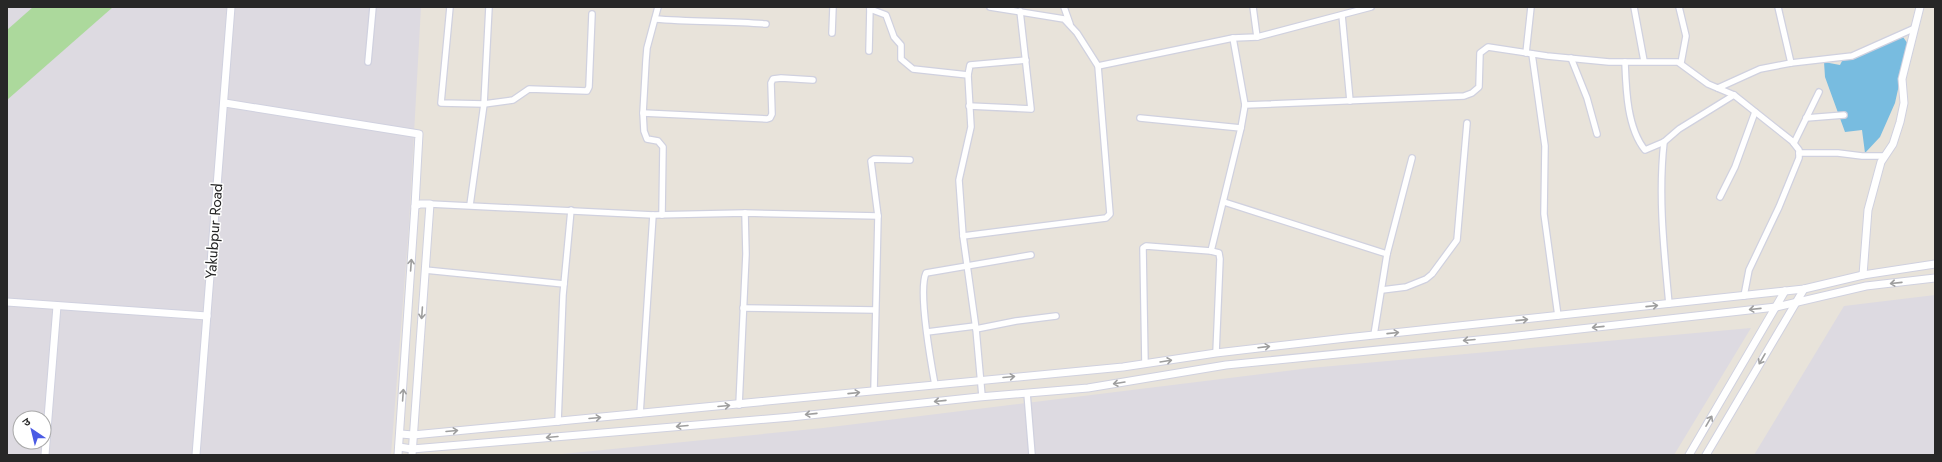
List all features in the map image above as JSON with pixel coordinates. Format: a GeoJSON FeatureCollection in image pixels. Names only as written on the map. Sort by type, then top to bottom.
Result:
{"type":"FeatureCollection","features":[{"type":"Feature","properties":{"kind":"street","name":"Yakubpur Road"},"geometry":{"type":"LineString","coordinates":[[196,455],[232,7]]}},
{"type":"Feature","properties":{"kind":"street"},"geometry":{"type":"LineString","coordinates":[[368,62],[373,7]]}},
{"type":"Feature","properties":{"kind":"street"},"geometry":{"type":"LineString","coordinates":[[450,7],[441,103],[484,104],[513,100],[529,89],[587,91],[590,87],[592,14]]}},
{"type":"Feature","properties":{"kind":"street"},"geometry":{"type":"LineString","coordinates":[[470,205],[484,104],[489,7]]}},
{"type":"Feature","properties":{"kind":"street"},"geometry":{"type":"LineString","coordinates":[[658,7],[647,48],[643,113],[644,131],[647,139],[658,142],[663,147],[662,215]]}},
{"type":"Feature","properties":{"kind":"street"},"geometry":{"type":"LineString","coordinates":[[832,33],[833,7]]}},
{"type":"Feature","properties":{"kind":"street"},"geometry":{"type":"LineString","coordinates":[[963,236],[1109,216],[1110,207],[1098,66],[1077,33],[1061,18],[990,7]]}},
{"type":"Feature","properties":{"kind":"street"},"geometry":{"type":"LineString","coordinates":[[1064,7],[1070,26]]}},
{"type":"Feature","properties":{"kind":"street"},"geometry":{"type":"LineString","coordinates":[[1253,7],[1257,37]]}},
{"type":"Feature","properties":{"kind":"street"},"geometry":{"type":"LineString","coordinates":[[1098,66],[1233,38],[1257,37],[1371,7]]}},
{"type":"Feature","properties":{"kind":"street"},"geometry":{"type":"LineString","coordinates":[[1531,7],[1529,53],[1545,146],[1544,214],[1558,316]]}},
{"type":"Feature","properties":{"kind":"street"},"geometry":{"type":"LineString","coordinates":[[1634,7],[1644,61]]}},
{"type":"Feature","properties":{"kind":"street"},"geometry":{"type":"LineString","coordinates":[[1679,7],[1686,36],[1681,63]]}},
{"type":"Feature","properties":{"kind":"street"},"geometry":{"type":"LineString","coordinates":[[1778,7],[1791,63]]}},
{"type":"Feature","properties":{"kind":"street"},"geometry":{"type":"LineString","coordinates":[[1863,275],[1867,214],[1875,179],[1884,156],[1893,144],[1900,122],[1904,103],[1902,79],[1920,7]]}},
{"type":"Feature","properties":{"kind":"street"},"geometry":{"type":"LineString","coordinates":[[869,51],[870,8],[886,15],[894,37],[901,45],[901,59],[913,69],[968,75]]}},
{"type":"Feature","properties":{"kind":"street"},"geometry":{"type":"LineString","coordinates":[[969,106],[1031,109],[1020,12]]}},
{"type":"Feature","properties":{"kind":"street"},"geometry":{"type":"LineString","coordinates":[[1342,14],[1350,101]]}},
{"type":"Feature","properties":{"kind":"street"},"geometry":{"type":"LineString","coordinates":[[655,18],[697,22],[712,20],[766,24]]}},
{"type":"Feature","properties":{"kind":"street"},"geometry":{"type":"LineString","coordinates":[[1718,88],[1753,71],[1791,63],[1852,56],[1915,28]]}},
{"type":"Feature","properties":{"kind":"street"},"geometry":{"type":"LineString","coordinates":[[1211,251],[1224,202],[1245,105],[1233,38]]}},
{"type":"Feature","properties":{"kind":"street"},"geometry":{"type":"LineString","coordinates":[[1245,105],[1464,96],[1472,93],[1479,87],[1480,55],[1482,50],[1488,47],[1571,58],[1625,62],[1673,61],[1681,63],[1705,82],[1734,95],[1794,143],[1799,153],[1779,207],[1749,270],[1744,296]]}},
{"type":"Feature","properties":{"kind":"street"},"geometry":{"type":"LineString","coordinates":[[1571,58],[1587,98],[1597,134]]}},
{"type":"Feature","properties":{"kind":"street"},"geometry":{"type":"LineString","coordinates":[[982,396],[963,236],[959,180],[970,127],[968,75],[970,65],[1026,60]]}},
{"type":"Feature","properties":{"kind":"street"},"geometry":{"type":"LineString","coordinates":[[1625,62],[1626,100],[1633,126],[1642,147],[1645,150],[1664,142],[1669,135],[1734,95]]}},
{"type":"Feature","properties":{"kind":"street"},"geometry":{"type":"LineString","coordinates":[[643,113],[767,119],[770,118],[772,114],[771,83],[773,79],[813,80]]}},
{"type":"Feature","properties":{"kind":"street"},"geometry":{"type":"LineString","coordinates":[[1794,143],[1820,92]]}},
{"type":"Feature","properties":{"kind":"street"},"geometry":{"type":"LineString","coordinates":[[225,103],[419,134],[399,451],[412,452],[791,417],[982,396],[1088,388],[1226,365],[1517,336],[1776,307],[1866,286],[1935,278]]}},
{"type":"Feature","properties":{"kind":"street"},"geometry":{"type":"LineString","coordinates":[[1720,197],[1735,167],[1755,112]]}},
{"type":"Feature","properties":{"kind":"street"},"geometry":{"type":"LineString","coordinates":[[1806,118],[1844,115]]}},
{"type":"Feature","properties":{"kind":"street"},"geometry":{"type":"LineString","coordinates":[[1140,118],[1241,128]]}},
{"type":"Feature","properties":{"kind":"street"},"geometry":{"type":"LineString","coordinates":[[1382,290],[1406,287],[1426,279],[1432,274],[1457,240],[1467,123]]}},
{"type":"Feature","properties":{"kind":"street"},"geometry":{"type":"LineString","coordinates":[[1664,142],[1662,162],[1662,230],[1669,304]]}},
{"type":"Feature","properties":{"kind":"street"},"geometry":{"type":"LineString","coordinates":[[1799,153],[1838,153],[1862,156],[1884,156]]}},
{"type":"Feature","properties":{"kind":"street"},"geometry":{"type":"LineString","coordinates":[[1374,335],[1387,254],[1412,158]]}},
{"type":"Feature","properties":{"kind":"street"},"geometry":{"type":"LineString","coordinates":[[874,391],[878,216],[872,160],[910,160]]}},
{"type":"Feature","properties":{"kind":"street"},"geometry":{"type":"LineString","coordinates":[[1224,202],[1387,254]]}},
{"type":"Feature","properties":{"kind":"street"},"geometry":{"type":"LineString","coordinates":[[415,206],[420,204],[470,205],[653,215],[745,213],[878,216]]}},
{"type":"Feature","properties":{"kind":"street"},"geometry":{"type":"LineString","coordinates":[[412,452],[430,204]]}},
{"type":"Feature","properties":{"kind":"street"},"geometry":{"type":"LineString","coordinates":[[558,422],[564,284],[571,210]]}},
{"type":"Feature","properties":{"kind":"street"},"geometry":{"type":"LineString","coordinates":[[739,405],[746,254],[745,213]]}},
{"type":"Feature","properties":{"kind":"street"},"geometry":{"type":"LineString","coordinates":[[640,414],[653,215]]}},
{"type":"Feature","properties":{"kind":"street"},"geometry":{"type":"LineString","coordinates":[[1145,364],[1143,248],[1146,246],[1211,251],[1219,253],[1216,352]]}},
{"type":"Feature","properties":{"kind":"street"},"geometry":{"type":"LineString","coordinates":[[935,385],[927,332],[924,281],[926,273],[1031,255]]}},
{"type":"Feature","properties":{"kind":"street"},"geometry":{"type":"LineString","coordinates":[[401,434],[413,435],[739,405],[1145,364],[1216,352],[1804,289],[1863,275],[1935,264]]}},
{"type":"Feature","properties":{"kind":"street"},"geometry":{"type":"LineString","coordinates":[[425,270],[564,284]]}},
{"type":"Feature","properties":{"kind":"street"},"geometry":{"type":"LineString","coordinates":[[1706,455],[1804,289]]}},
{"type":"Feature","properties":{"kind":"street"},"geometry":{"type":"LineString","coordinates":[[1689,455],[1785,291]]}},
{"type":"Feature","properties":{"kind":"street"},"geometry":{"type":"LineString","coordinates":[[7,302],[207,316]]}},
{"type":"Feature","properties":{"kind":"street"},"geometry":{"type":"LineString","coordinates":[[45,455],[56,306]]}},
{"type":"Feature","properties":{"kind":"street"},"geometry":{"type":"LineString","coordinates":[[743,308],[875,310]]}},
{"type":"Feature","properties":{"kind":"street"},"geometry":{"type":"LineString","coordinates":[[927,332],[1056,316]]}},
{"type":"Feature","properties":{"kind":"street"},"geometry":{"type":"LineString","coordinates":[[1225,352],[1226,365]]}},
{"type":"Feature","properties":{"kind":"street"},"geometry":{"type":"LineString","coordinates":[[1027,393],[1032,455]]}},
{"type":"Feature","properties":{"kind":"shaded area"},"geometry":{"type":"Polygon","coordinates":[[[7,7],[421,7],[409,224],[391,455],[7,455],[7,7]]]}},
{"type":"Feature","properties":{"kind":"shaded area"},"geometry":{"type":"Polygon","coordinates":[[[1935,295],[1935,455],[1754,455],[1844,306],[1935,295]]]}},
{"type":"Feature","properties":{"kind":"shaded area"},"geometry":{"type":"Polygon","coordinates":[[[1751,328],[1674,455],[552,455],[823,428],[1310,368],[1751,328]]]}},
{"type":"Feature","properties":{"kind":"green space"},"geometry":{"type":"Polygon","coordinates":[[[33,7],[113,7],[7,100],[7,30],[33,7]]]}},
{"type":"Feature","properties":{"kind":"water"},"geometry":{"type":"Polygon","coordinates":[[[1903,37],[1908,44],[1895,103],[1880,137],[1865,153],[1862,130],[1845,132],[1825,77],[1824,62],[1840,65],[1844,57],[1872,49],[1903,37]]]}}]}
